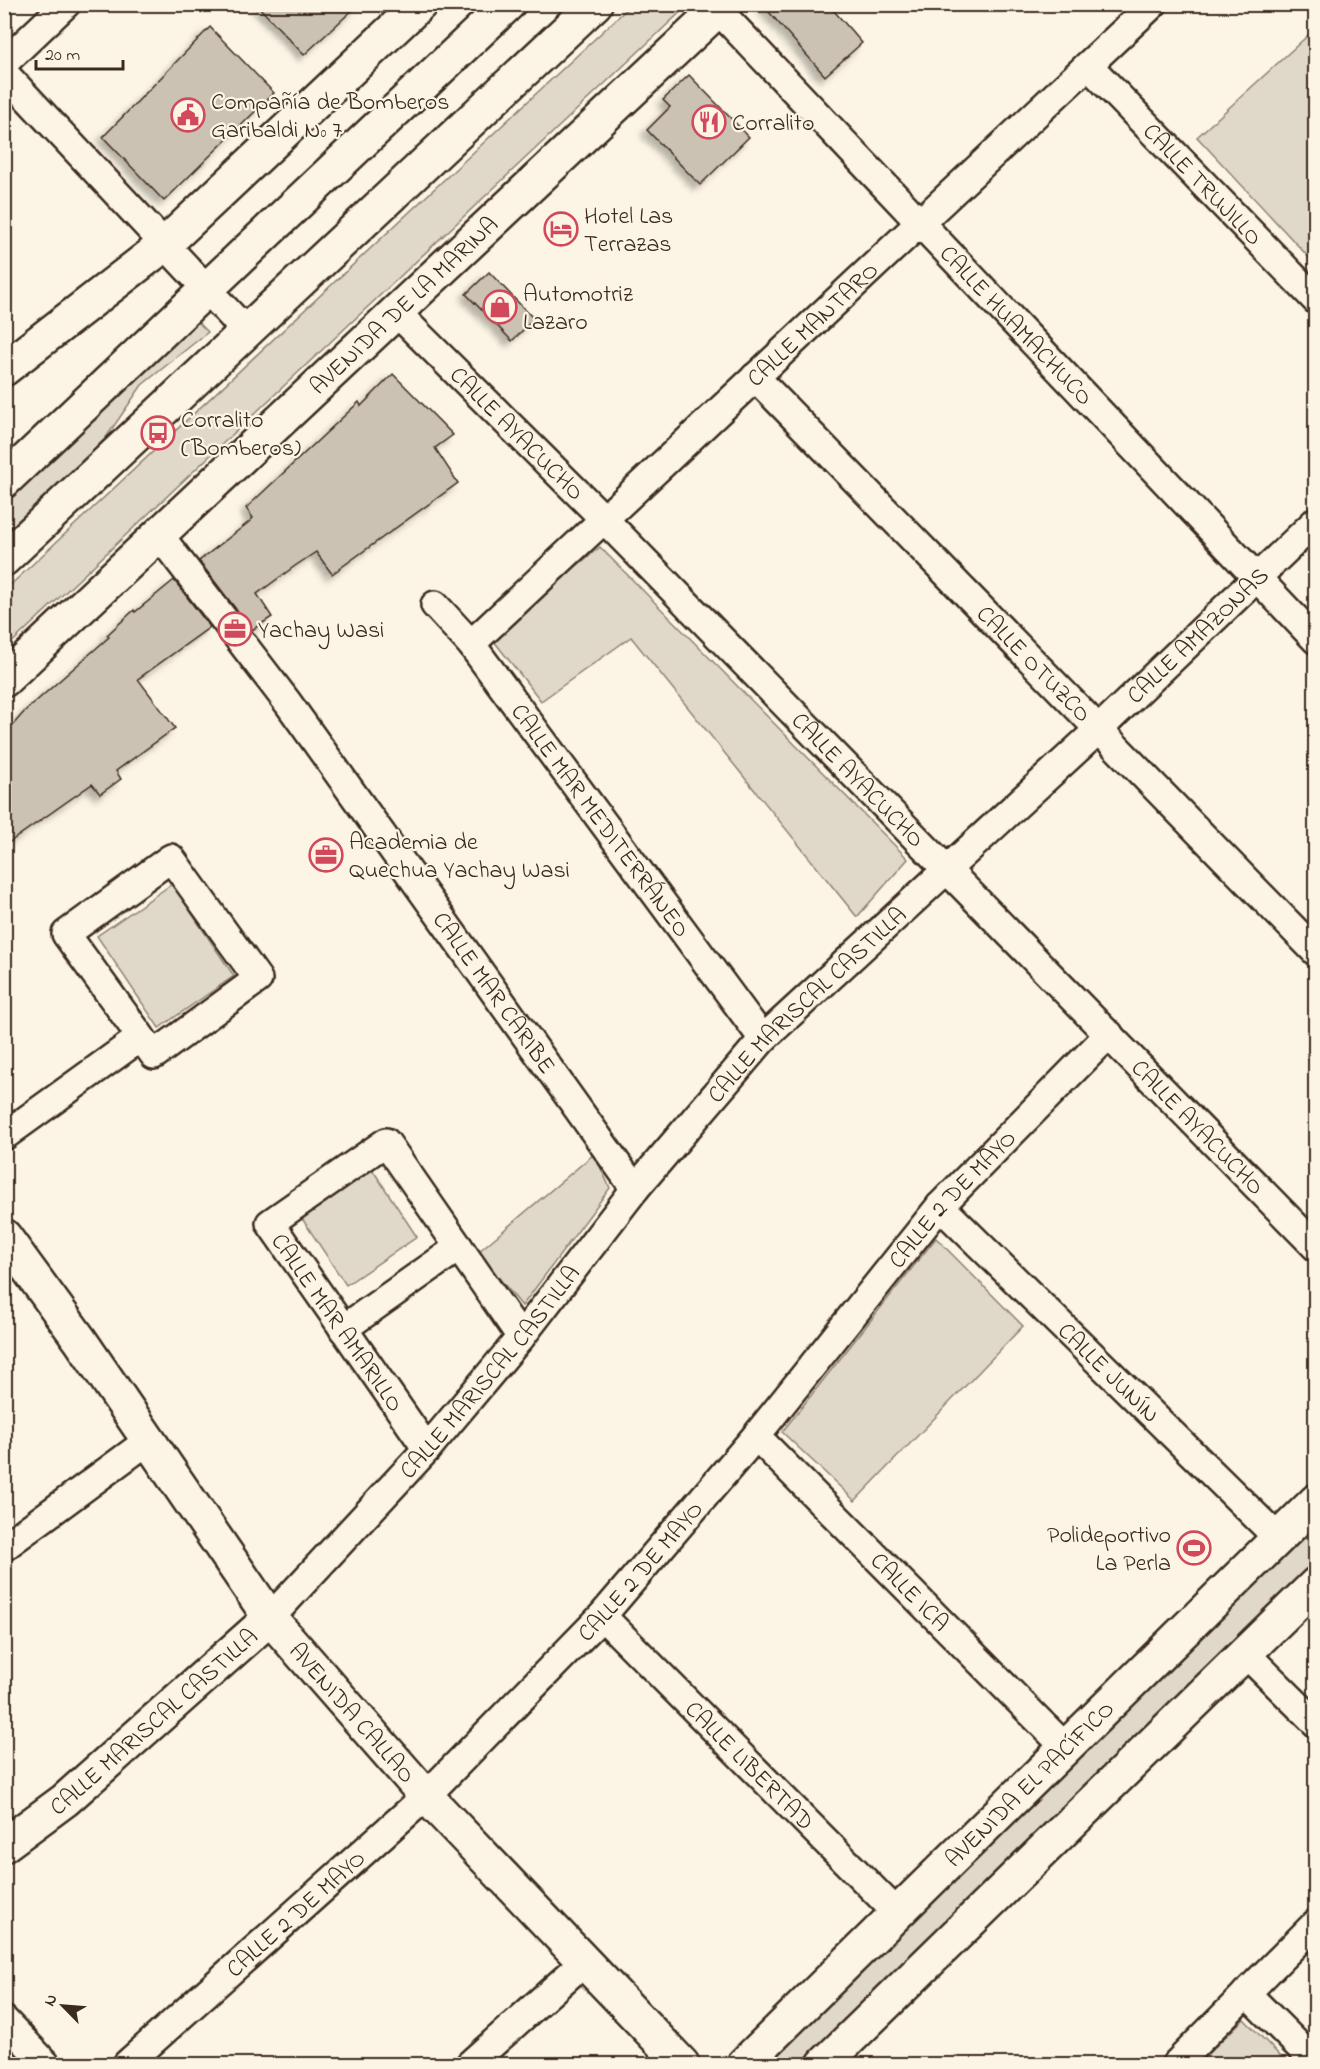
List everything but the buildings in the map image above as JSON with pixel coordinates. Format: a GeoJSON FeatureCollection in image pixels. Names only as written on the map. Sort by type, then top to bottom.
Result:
{"type":"FeatureCollection","features":[{"type":"Feature","properties":{"kind":"main road"},"geometry":{"type":"LineString","coordinates":[[4,369],[30,347],[117,284],[164,245],[420,4]]}},
{"type":"Feature","properties":{"kind":"main road"},"geometry":{"type":"LineString","coordinates":[[4,481],[205,288],[508,4]]}},
{"type":"Feature","properties":{"kind":"main road"},"geometry":{"type":"LineString","coordinates":[[4,559],[595,4]]}},
{"type":"Feature","properties":{"kind":"main road","name":"AVENIDA DE LA MARINA"},"geometry":{"type":"LineString","coordinates":[[4,680],[721,8]]}},
{"type":"Feature","properties":{"kind":"main road","name":"AVENIDA CALLAO"},"geometry":{"type":"LineString","coordinates":[[4,1236],[149,1440],[270,1618],[426,1796],[682,2064]]}},
{"type":"Feature","properties":{"kind":"main road","name":"AVENIDA EL PACÍFICO"},"geometry":{"type":"LineString","coordinates":[[744,2064],[1316,1501]]}},
{"type":"Feature","properties":{"kind":"main road"},"geometry":{"type":"LineString","coordinates":[[824,2064],[1316,1584]]}},
{"type":"Feature","properties":{"kind":"main road","name":"CALLE MARISCAL CASTILLA"},"geometry":{"type":"LineString","coordinates":[[4,1845],[65,1800],[171,1709],[270,1618]]}},
{"type":"Feature","properties":{"kind":"street"},"geometry":{"type":"LineString","coordinates":[[4,63],[66,4]]}},
{"type":"Feature","properties":{"kind":"street","name":"CALLE MANTARO"},"geometry":{"type":"LineString","coordinates":[[471,644],[919,221],[1089,66],[1153,4]]}},
{"type":"Feature","properties":{"kind":"street","name":"CALLE HUAMACHUCO"},"geometry":{"type":"LineString","coordinates":[[721,8],[919,221],[1316,640]]}},
{"type":"Feature","properties":{"kind":"street","name":"CALLE TRUJILLO"},"geometry":{"type":"LineString","coordinates":[[1089,66],[1316,300]]}},
{"type":"Feature","properties":{"kind":"street"},"geometry":{"type":"LineString","coordinates":[[4,73],[246,331]]}},
{"type":"Feature","properties":{"kind":"street","name":"CALLE AYACUCHO"},"geometry":{"type":"LineString","coordinates":[[397,313],[603,519],[1316,1247]]}},
{"type":"Feature","properties":{"kind":"street","name":"CALLE OTUZCO"},"geometry":{"type":"LineString","coordinates":[[754,377],[1316,952]]}},
{"type":"Feature","properties":{"kind":"street","name":"CALLE AMAZONAS"},"geometry":{"type":"LineString","coordinates":[[945,869],[1098,730],[1316,521]]}},
{"type":"Feature","properties":{"kind":"street","name":"CALLE MAR CARIBE"},"geometry":{"type":"LineString","coordinates":[[160,536],[288,703],[635,1189]]}},
{"type":"Feature","properties":{"kind":"street","name":"CALLE MAR MEDITERRÁNEO"},"geometry":{"type":"LineString","coordinates":[[435,604],[471,644],[763,1039]]}},
{"type":"Feature","properties":{"kind":"street"},"geometry":{"type":"LineString","coordinates":[[171,858],[258,979],[154,1055],[141,1037],[66,934],[171,858]]}},
{"type":"Feature","properties":{"kind":"street","name":"CALLE MARISCAL CASTILLA"},"geometry":{"type":"LineString","coordinates":[[270,1618],[427,1449],[521,1337],[635,1189],[763,1039],[945,869]]}},
{"type":"Feature","properties":{"kind":"street","name":"CALLE 2 DE MAYO"},"geometry":{"type":"LineString","coordinates":[[127,2064],[426,1796],[602,1616],[756,1436],[940,1206],[1108,1034]]}},
{"type":"Feature","properties":{"kind":"street"},"geometry":{"type":"LineString","coordinates":[[4,1136],[141,1037]]}},
{"type":"Feature","properties":{"kind":"street","name":"CALLE MAR AMARILLO"},"geometry":{"type":"LineString","coordinates":[[427,1449],[270,1223],[386,1142],[459,1247]]}},
{"type":"Feature","properties":{"kind":"street","name":"CALLE JUNÍN"},"geometry":{"type":"LineString","coordinates":[[940,1206],[1278,1538]]}},
{"type":"Feature","properties":{"kind":"street"},"geometry":{"type":"LineString","coordinates":[[343,1329],[459,1247],[521,1337]]}},
{"type":"Feature","properties":{"kind":"street","name":"CALLE ICA"},"geometry":{"type":"LineString","coordinates":[[756,1436],[1065,1747]]}},
{"type":"Feature","properties":{"kind":"street"},"geometry":{"type":"LineString","coordinates":[[4,1547],[149,1440]]}},
{"type":"Feature","properties":{"kind":"street","name":"CALLE LIBERTAD"},"geometry":{"type":"LineString","coordinates":[[602,1616],[897,1913]]}},
{"type":"Feature","properties":{"kind":"street"},"geometry":{"type":"LineString","coordinates":[[1245,1653],[1316,1723]]}},
{"type":"Feature","properties":{"kind":"street"},"geometry":{"type":"LineString","coordinates":[[1176,2064],[1316,1923]]}},
{"type":"Feature","properties":{"kind":"street"},"geometry":{"type":"LineString","coordinates":[[470,2064],[584,1962]]}},
{"type":"Feature","properties":{"kind":"street"},"geometry":{"type":"LineString","coordinates":[[1246,1993],[1316,2063]]}},
{"type":"Feature","properties":{"kind":"street"},"geometry":{"type":"LineString","coordinates":[[4,2020],[46,2064]]}},
{"type":"Feature","properties":{"kind":"shaded area"},"geometry":{"type":"Polygon","coordinates":[[[631,5],[688,5],[5,649],[5,590],[631,5]]]}},
{"type":"Feature","properties":{"kind":"shaded area"},"geometry":{"type":"Polygon","coordinates":[[[1315,29],[1315,264],[1197,137],[1315,29]]]}},
{"type":"Feature","properties":{"kind":"shaded area"},"geometry":{"type":"Polygon","coordinates":[[[195,319],[208,332],[142,385],[105,439],[5,537],[5,499],[195,319]]]}},
{"type":"Feature","properties":{"kind":"shaded area"},"geometry":{"type":"Polygon","coordinates":[[[600,547],[908,859],[857,917],[631,637],[541,701],[490,636],[600,547]]]}},
{"type":"Feature","properties":{"kind":"shaded area"},"geometry":{"type":"Polygon","coordinates":[[[172,884],[234,976],[159,1028],[97,936],[172,884]]]}},
{"type":"Feature","properties":{"kind":"shaded area"},"geometry":{"type":"Polygon","coordinates":[[[594,1154],[610,1188],[522,1306],[478,1252],[594,1154]]]}},
{"type":"Feature","properties":{"kind":"shaded area"},"geometry":{"type":"Polygon","coordinates":[[[372,1169],[417,1237],[346,1285],[301,1217],[372,1169]]]}},
{"type":"Feature","properties":{"kind":"shaded area"},"geometry":{"type":"Polygon","coordinates":[[[936,1238],[1023,1326],[855,1501],[782,1432],[936,1238]]]}},
{"type":"Feature","properties":{"kind":"shaded area"},"geometry":{"type":"Polygon","coordinates":[[[1315,1509],[1315,1560],[804,2064],[752,2064],[1315,1509]]]}},
{"type":"Feature","properties":{"kind":"shaded area"},"geometry":{"type":"Polygon","coordinates":[[[1244,2019],[1288,2064],[1197,2064],[1244,2019]]]}},
{"type":"Feature","properties":{"kind":"place","name":"Compañía de Bomberos Garibaldi Nº 7"},"geometry":{"type":"Point","coordinates":[188,115]}},
{"type":"Feature","properties":{"kind":"place","name":"Corralito"},"geometry":{"type":"Point","coordinates":[709,122]}},
{"type":"Feature","properties":{"kind":"place","name":"Hotel Las Terrazas"},"geometry":{"type":"Point","coordinates":[561,229]}},
{"type":"Feature","properties":{"kind":"place","name":"Automotriz Lazaro"},"geometry":{"type":"Point","coordinates":[500,307]}},
{"type":"Feature","properties":{"kind":"place","name":"Corralito (Bomberos)"},"geometry":{"type":"Point","coordinates":[158,433]}},
{"type":"Feature","properties":{"kind":"place","name":"Yachay Wasi"},"geometry":{"type":"Point","coordinates":[235,629]}},
{"type":"Feature","properties":{"kind":"place","name":"Academia de Quechua Yachay Wasi"},"geometry":{"type":"Point","coordinates":[326,855]}},
{"type":"Feature","properties":{"kind":"place","name":"Polideportivo La Perla"},"geometry":{"type":"Point","coordinates":[1194,1548]}}]}
